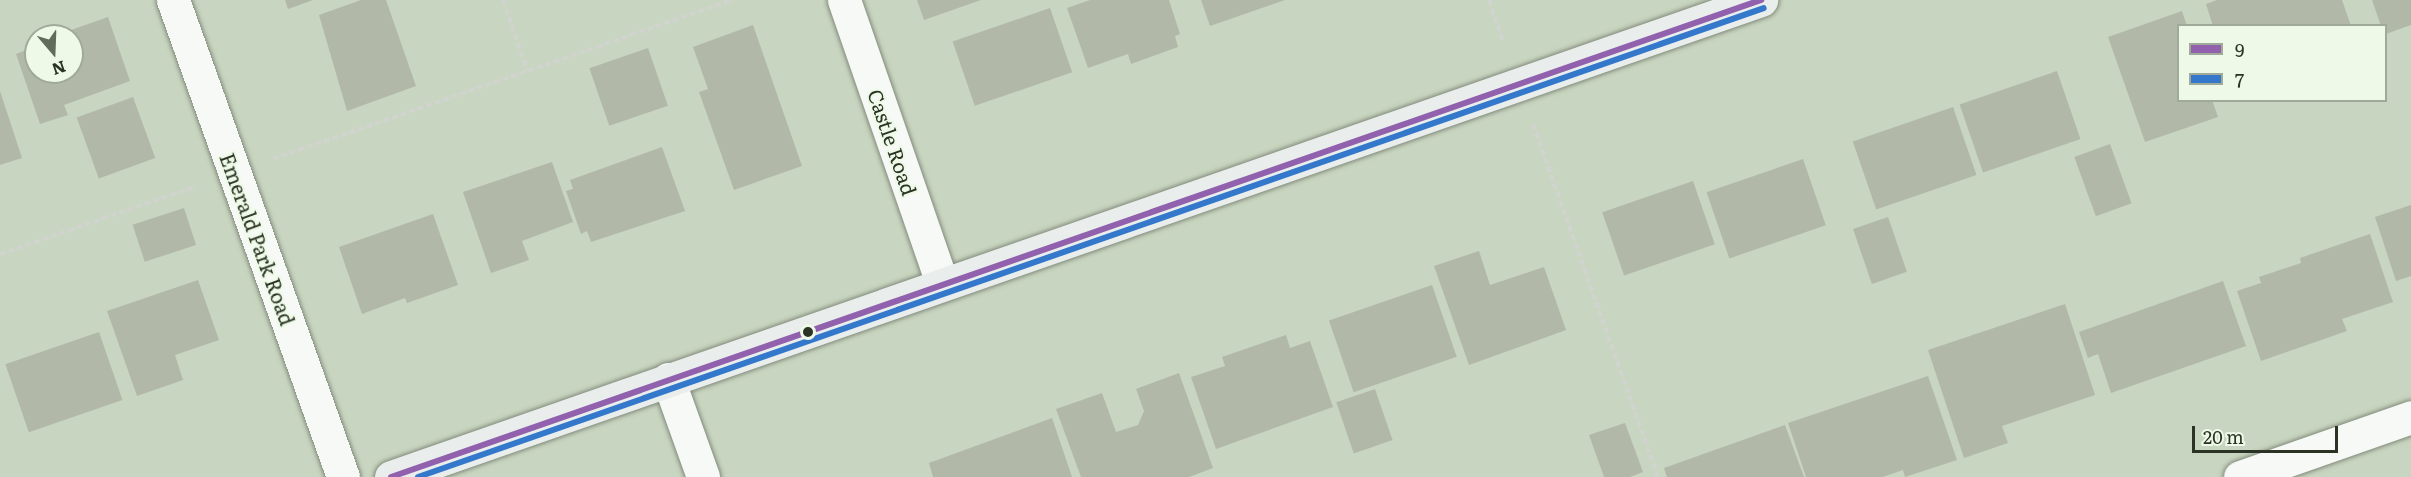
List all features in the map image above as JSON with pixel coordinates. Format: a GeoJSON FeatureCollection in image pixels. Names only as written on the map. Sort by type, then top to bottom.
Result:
{"type":"FeatureCollection","features":[{"type":"Feature","properties":{"kind":"street","name":"Emerald Park Road"},"geometry":{"type":"LineString","coordinates":[[173,0],[343,477]]}},
{"type":"Feature","properties":{"kind":"street","name":"Castle Road"},"geometry":{"type":"LineString","coordinates":[[844,0],[942,283]]}},
{"type":"Feature","properties":{"kind":"street"},"geometry":{"type":"LineString","coordinates":[[391,477],[942,283],[1761,0]]}},
{"type":"Feature","properties":{"kind":"street"},"geometry":{"type":"LineString","coordinates":[[668,379],[703,477]]}},
{"type":"Feature","properties":{"kind":"street"},"geometry":{"type":"LineString","coordinates":[[2240,477],[2411,417]]}},
{"type":"Feature","properties":{"kind":"path"},"geometry":{"type":"LineString","coordinates":[[503,0],[527,70]]}},
{"type":"Feature","properties":{"kind":"path"},"geometry":{"type":"LineString","coordinates":[[0,254],[733,0]]}},
{"type":"Feature","properties":{"kind":"path"},"geometry":{"type":"LineString","coordinates":[[1489,0],[1658,477]]}},
{"type":"Feature","properties":{"kind":"building"},"geometry":{"type":"Polygon","coordinates":[[[285,0],[313,0],[288,9],[285,0]]]}},
{"type":"Feature","properties":{"kind":"building"},"geometry":{"type":"Polygon","coordinates":[[[361,0],[386,0],[416,86],[347,111],[319,15],[361,0]]]}},
{"type":"Feature","properties":{"kind":"building"},"geometry":{"type":"Polygon","coordinates":[[[917,0],[981,0],[924,20],[917,0]]]}},
{"type":"Feature","properties":{"kind":"building"},"geometry":{"type":"Polygon","coordinates":[[[1090,0],[1169,0],[1180,34],[1175,36],[1178,47],[1131,64],[1128,54],[1088,68],[1067,8],[1090,0]]]}},
{"type":"Feature","properties":{"kind":"building"},"geometry":{"type":"Polygon","coordinates":[[[1201,0],[1285,0],[1210,26],[1201,0]]]}},
{"type":"Feature","properties":{"kind":"building"},"geometry":{"type":"Polygon","coordinates":[[[2217,0],[2342,0],[2350,24],[2212,24],[2206,4],[2217,0]]]}},
{"type":"Feature","properties":{"kind":"building"},"geometry":{"type":"Polygon","coordinates":[[[2372,0],[2411,0],[2411,25],[2387,34],[2387,24],[2380,24],[2372,0]]]}},
{"type":"Feature","properties":{"kind":"building"},"geometry":{"type":"Polygon","coordinates":[[[1050,8],[1072,72],[975,106],[953,42],[1050,8]]]}},
{"type":"Feature","properties":{"kind":"building"},"geometry":{"type":"Polygon","coordinates":[[[2182,11],[2186,24],[2177,24],[2177,102],[2213,102],[2218,117],[2145,142],[2108,37],[2182,11]]]}},
{"type":"Feature","properties":{"kind":"building"},"geometry":{"type":"Polygon","coordinates":[[[108,17],[130,81],[64,105],[68,115],[40,124],[26,84],[84,84],[84,25],[108,17]]]}},
{"type":"Feature","properties":{"kind":"building"},"geometry":{"type":"Polygon","coordinates":[[[753,25],[802,166],[734,190],[699,92],[708,89],[693,47],[753,25]]]}},
{"type":"Feature","properties":{"kind":"building"},"geometry":{"type":"Polygon","coordinates":[[[648,48],[668,106],[609,126],[589,68],[648,48]]]}},
{"type":"Feature","properties":{"kind":"building"},"geometry":{"type":"Polygon","coordinates":[[[24,51],[24,77],[16,54],[24,51]]]}},
{"type":"Feature","properties":{"kind":"building"},"geometry":{"type":"Polygon","coordinates":[[[2057,71],[2080,139],[1983,173],[1960,105],[2057,71]]]}},
{"type":"Feature","properties":{"kind":"building"},"geometry":{"type":"Polygon","coordinates":[[[0,91],[22,158],[0,165],[0,91]]]}},
{"type":"Feature","properties":{"kind":"building"},"geometry":{"type":"Polygon","coordinates":[[[133,97],[155,158],[99,179],[77,118],[133,97]]]}},
{"type":"Feature","properties":{"kind":"building"},"geometry":{"type":"Polygon","coordinates":[[[1953,107],[1976,175],[1876,210],[1853,142],[1953,107]]]}},
{"type":"Feature","properties":{"kind":"building"},"geometry":{"type":"Polygon","coordinates":[[[2110,144],[2132,203],[2096,216],[2074,157],[2110,144]]]}},
{"type":"Feature","properties":{"kind":"building"},"geometry":{"type":"Polygon","coordinates":[[[662,147],[685,211],[591,242],[587,231],[581,234],[566,191],[573,189],[570,180],[662,147]]]}},
{"type":"Feature","properties":{"kind":"building"},"geometry":{"type":"Polygon","coordinates":[[[1803,159],[1826,225],[1729,258],[1707,192],[1803,159]]]}},
{"type":"Feature","properties":{"kind":"building"},"geometry":{"type":"Polygon","coordinates":[[[552,162],[573,222],[522,241],[529,260],[491,273],[463,192],[552,162]]]}},
{"type":"Feature","properties":{"kind":"building"},"geometry":{"type":"Polygon","coordinates":[[[1693,181],[1715,244],[1624,276],[1602,212],[1693,181]]]}},
{"type":"Feature","properties":{"kind":"building"},"geometry":{"type":"Polygon","coordinates":[[[2411,205],[2411,276],[2396,281],[2375,217],[2411,205]]]}},
{"type":"Feature","properties":{"kind":"building"},"geometry":{"type":"Polygon","coordinates":[[[184,208],[196,245],[145,262],[133,225],[184,208]]]}},
{"type":"Feature","properties":{"kind":"building"},"geometry":{"type":"Polygon","coordinates":[[[433,214],[458,285],[407,303],[405,298],[362,314],[339,247],[433,214]]]}},
{"type":"Feature","properties":{"kind":"building"},"geometry":{"type":"Polygon","coordinates":[[[1888,217],[1907,272],[1872,284],[1853,229],[1888,217]]]}},
{"type":"Feature","properties":{"kind":"building"},"geometry":{"type":"Polygon","coordinates":[[[2370,234],[2393,302],[2342,319],[2347,331],[2261,361],[2237,291],[2261,283],[2259,277],[2301,263],[2300,258],[2370,234]]]}},
{"type":"Feature","properties":{"kind":"building"},"geometry":{"type":"Polygon","coordinates":[[[1479,251],[1490,285],[1544,267],[1566,330],[1469,365],[1434,266],[1479,251]]]}},
{"type":"Feature","properties":{"kind":"building"},"geometry":{"type":"Polygon","coordinates":[[[198,280],[219,340],[175,355],[183,380],[137,396],[107,311],[198,280]]]}},
{"type":"Feature","properties":{"kind":"building"},"geometry":{"type":"Polygon","coordinates":[[[2223,281],[2246,346],[2111,393],[2098,354],[2088,358],[2079,332],[2223,281]]]}},
{"type":"Feature","properties":{"kind":"building"},"geometry":{"type":"Polygon","coordinates":[[[1432,285],[1457,357],[1354,392],[1329,320],[1432,285]]]}},
{"type":"Feature","properties":{"kind":"building"},"geometry":{"type":"Polygon","coordinates":[[[2065,304],[2095,395],[2002,426],[2008,443],[1964,458],[1928,350],[2065,304]]]}},
{"type":"Feature","properties":{"kind":"building"},"geometry":{"type":"Polygon","coordinates":[[[99,332],[122,400],[29,432],[5,364],[99,332]]]}},
{"type":"Feature","properties":{"kind":"building"},"geometry":{"type":"Polygon","coordinates":[[[1286,335],[1290,348],[1310,341],[1333,407],[1216,449],[1191,377],[1225,366],[1222,357],[1286,335]]]}},
{"type":"Feature","properties":{"kind":"building"},"geometry":{"type":"Polygon","coordinates":[[[1179,373],[1213,468],[1189,477],[1081,477],[1056,409],[1102,393],[1116,432],[1138,425],[1144,411],[1136,389],[1179,373]]]}},
{"type":"Feature","properties":{"kind":"building"},"geometry":{"type":"Polygon","coordinates":[[[1928,376],[1957,460],[1905,477],[1903,470],[1883,477],[1806,477],[1788,423],[1928,376]]]}},
{"type":"Feature","properties":{"kind":"building"},"geometry":{"type":"Polygon","coordinates":[[[1375,389],[1393,440],[1354,453],[1336,402],[1375,389]]]}},
{"type":"Feature","properties":{"kind":"building"},"geometry":{"type":"Polygon","coordinates":[[[1052,418],[1072,477],[933,477],[929,463],[1052,418]]]}},
{"type":"Feature","properties":{"kind":"building"},"geometry":{"type":"Polygon","coordinates":[[[1625,423],[1643,472],[1630,477],[1604,477],[1589,435],[1625,423]]]}},
{"type":"Feature","properties":{"kind":"building"},"geometry":{"type":"Polygon","coordinates":[[[1785,425],[1804,477],[1667,477],[1664,468],[1785,425]]]}},
{"type":"Feature","properties":{"kind":"transit line","name":"9"},"geometry":{"type":"LineString","coordinates":[[391,477],[1761,0]]}},
{"type":"Feature","properties":{"kind":"transit line","name":"7"},"geometry":{"type":"LineString","coordinates":[[418,477],[1764,8]]}}]}
